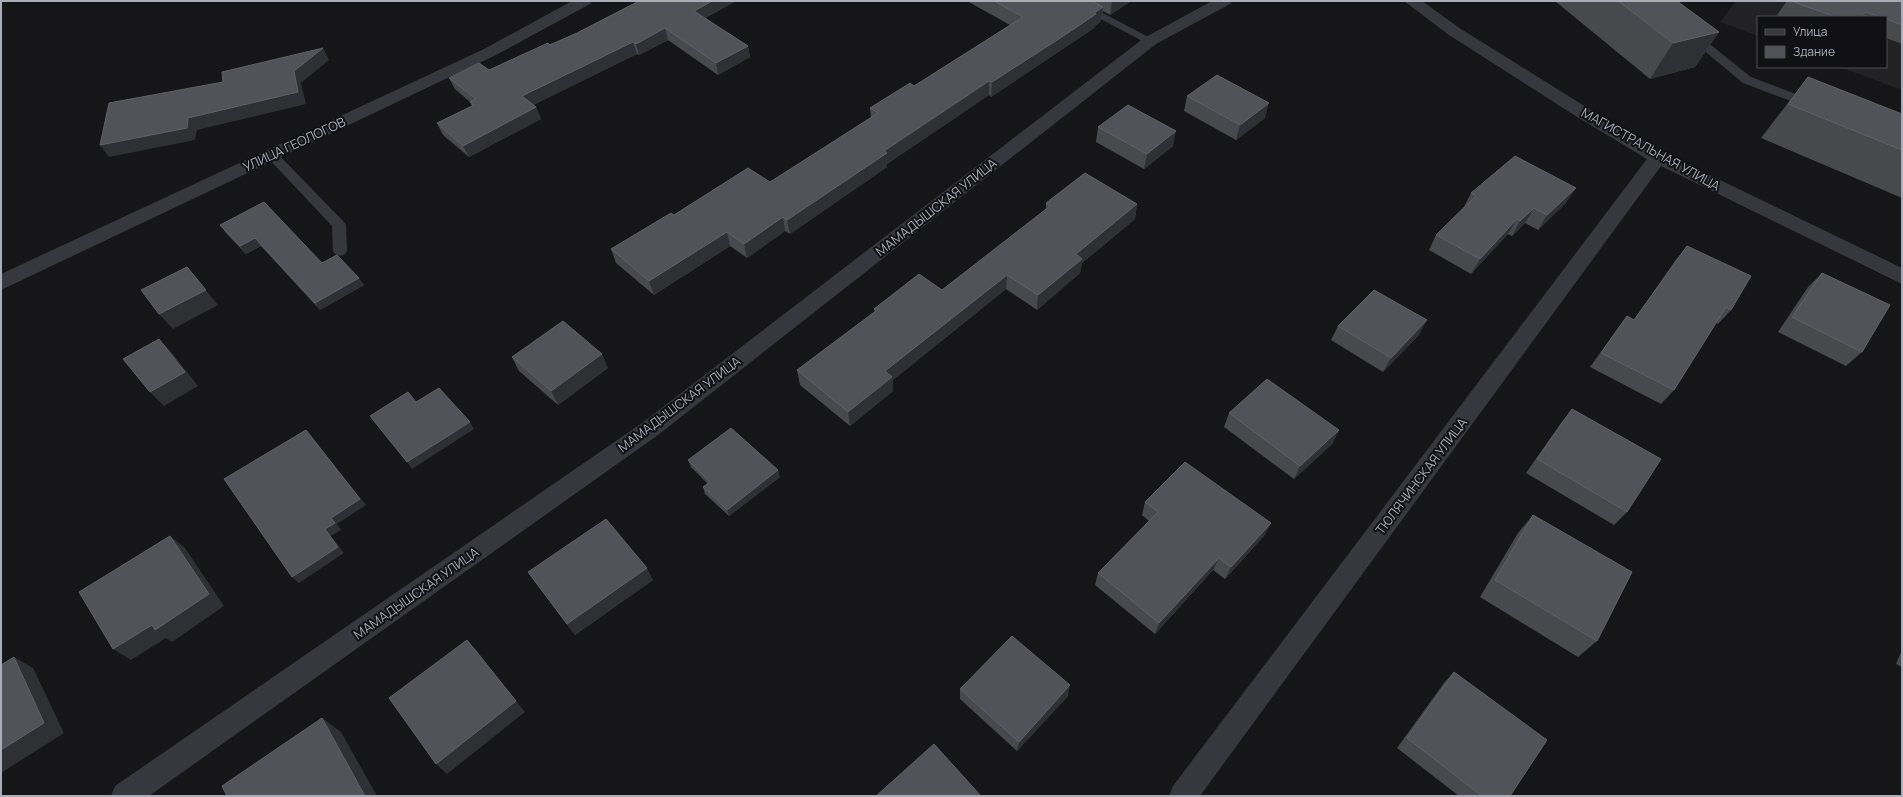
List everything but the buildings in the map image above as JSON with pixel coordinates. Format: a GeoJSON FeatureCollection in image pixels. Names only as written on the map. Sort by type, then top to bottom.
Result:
{"type":"FeatureCollection","features":[{"type":"Feature","properties":{"kind":"street","name":"УЛИЦА ГЕОЛОГОВ"},"geometry":{"type":"LineString","coordinates":[[1,283],[490,52],[584,1]]}},
{"type":"Feature","properties":{"kind":"street","name":"МАМАДЫШСКАЯ УЛИЦА"},"geometry":{"type":"LineString","coordinates":[[125,796],[650,429],[1150,41],[1224,1]]}},
{"type":"Feature","properties":{"kind":"street","name":"МАГИСТРАЛЬНАЯ УЛИЦА"},"geometry":{"type":"LineString","coordinates":[[1412,1],[1455,32],[1580,111],[1658,156],[1902,277]]}},
{"type":"Feature","properties":{"kind":"street","name":"ТЮЛЯЧИНСКАЯ УЛИЦА"},"geometry":{"type":"LineString","coordinates":[[1183,796],[1658,156]]}},
{"type":"Feature","properties":{"kind":"lane"},"geometry":{"type":"LineString","coordinates":[[1072,1],[1150,41]]}},
{"type":"Feature","properties":{"kind":"lane"},"geometry":{"type":"LineString","coordinates":[[1687,31],[1747,80],[1821,108]]}},
{"type":"Feature","properties":{"kind":"lane"},"geometry":{"type":"LineString","coordinates":[[272,155],[339,225],[340,251]]}},
{"type":"Feature","properties":{"kind":"shaded area"},"geometry":{"type":"Polygon","coordinates":[[[1736,1],[1902,1],[1902,90],[1843,68],[1887,68],[1887,16],[1757,16],[1757,36],[1720,22],[1736,1]]]}}]}
